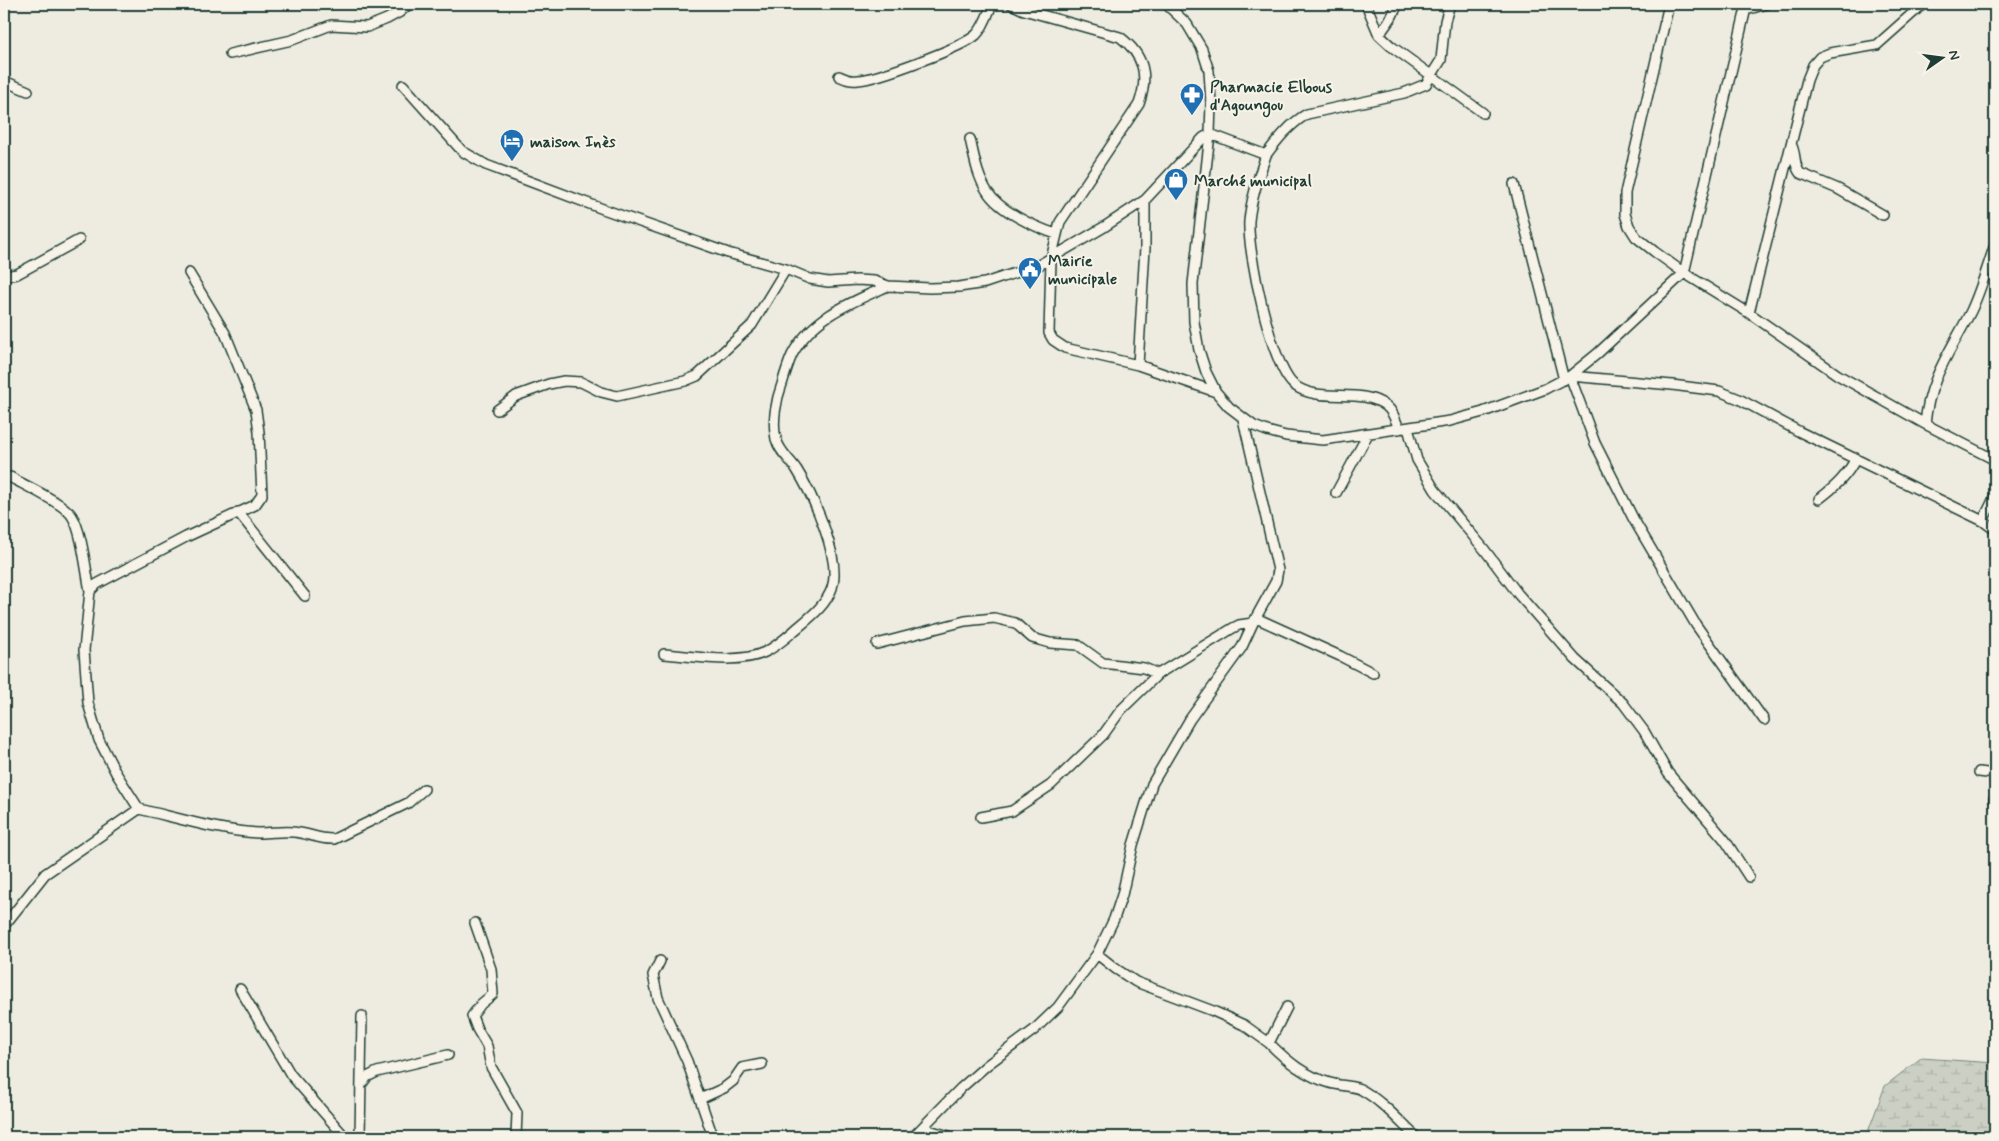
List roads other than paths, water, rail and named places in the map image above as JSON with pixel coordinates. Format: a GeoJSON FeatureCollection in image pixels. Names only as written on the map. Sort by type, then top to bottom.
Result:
{"type":"FeatureCollection","features":[{"type":"Feature","properties":{"kind":"street"},"geometry":{"type":"LineString","coordinates":[[230,54],[292,40],[331,25],[368,27],[387,19],[409,4]]}},
{"type":"Feature","properties":{"kind":"street"},"geometry":{"type":"LineString","coordinates":[[839,76],[849,80],[868,78],[953,47],[976,35],[983,26],[992,4]]}},
{"type":"Feature","properties":{"kind":"street"},"geometry":{"type":"LineString","coordinates":[[1012,4],[1024,10],[1120,38],[1132,47],[1141,64],[1144,76],[1145,88],[1139,104],[1064,216],[1056,234],[1051,259],[1049,333],[1053,340],[1065,348],[1138,365],[1216,392]]}},
{"type":"Feature","properties":{"kind":"street"},"geometry":{"type":"LineString","coordinates":[[1166,4],[1187,24],[1202,48],[1209,71],[1210,134],[1193,284],[1194,322],[1199,350],[1206,372],[1216,392],[1243,419],[1266,432],[1323,440],[1450,421],[1483,412],[1567,378],[1597,354],[1684,274],[1747,7],[1766,4]]}},
{"type":"Feature","properties":{"kind":"street"},"geometry":{"type":"LineString","coordinates":[[1366,4],[1379,35],[1391,46],[1482,113]]}},
{"type":"Feature","properties":{"kind":"street"},"geometry":{"type":"LineString","coordinates":[[1379,35],[1398,4]]}},
{"type":"Feature","properties":{"kind":"street"},"geometry":{"type":"LineString","coordinates":[[1450,4],[1445,21],[1441,60],[1426,84],[1404,93],[1307,114],[1297,120],[1276,140],[1266,155],[1251,207],[1250,239],[1260,297],[1276,355],[1285,375],[1294,385],[1316,395],[1373,400],[1386,406],[1403,429],[1417,460],[1435,490],[1518,594],[1575,659],[1623,703],[1644,731],[1668,773],[1719,832],[1749,877]]}},
{"type":"Feature","properties":{"kind":"street"},"geometry":{"type":"LineString","coordinates":[[1669,4],[1625,193],[1625,214],[1629,226],[1636,237],[1684,274],[1749,313],[1838,375],[1925,424],[1995,460]]}},
{"type":"Feature","properties":{"kind":"street"},"geometry":{"type":"LineString","coordinates":[[1749,313],[1806,80],[1814,65],[1820,57],[1830,53],[1868,48],[1877,44],[1923,4]]}},
{"type":"Feature","properties":{"kind":"street"},"geometry":{"type":"LineString","coordinates":[[4,81],[28,91]]}},
{"type":"Feature","properties":{"kind":"street"},"geometry":{"type":"LineString","coordinates":[[404,86],[440,128],[469,157],[603,209],[728,253],[786,269],[810,279],[828,282],[874,281],[888,286],[930,288],[985,284],[1051,259],[1145,200],[1203,138],[1210,134]]}},
{"type":"Feature","properties":{"kind":"street"},"geometry":{"type":"LineString","coordinates":[[1210,134],[1266,155]]}},
{"type":"Feature","properties":{"kind":"street"},"geometry":{"type":"LineString","coordinates":[[970,139],[979,173],[987,192],[1000,206],[1040,229],[1056,234]]}},
{"type":"Feature","properties":{"kind":"street"},"geometry":{"type":"LineString","coordinates":[[1791,144],[1795,152],[1796,168],[1800,173],[1838,189],[1883,215]]}},
{"type":"Feature","properties":{"kind":"street"},"geometry":{"type":"LineString","coordinates":[[1514,184],[1567,378],[1595,443],[1634,520],[1696,625],[1764,720]]}},
{"type":"Feature","properties":{"kind":"street"},"geometry":{"type":"LineString","coordinates":[[1138,365],[1145,248],[1145,200]]}},
{"type":"Feature","properties":{"kind":"street"},"geometry":{"type":"LineString","coordinates":[[4,276],[17,274],[79,240]]}},
{"type":"Feature","properties":{"kind":"street"},"geometry":{"type":"LineString","coordinates":[[1925,424],[1926,406],[1932,384],[1972,309],[1995,245]]}},
{"type":"Feature","properties":{"kind":"street"},"geometry":{"type":"LineString","coordinates":[[497,410],[516,396],[564,380],[582,382],[601,392],[617,396],[685,382],[697,376],[752,325],[786,269]]}},
{"type":"Feature","properties":{"kind":"street"},"geometry":{"type":"LineString","coordinates":[[90,590],[97,584],[186,537],[255,505],[262,495],[256,410],[225,333],[189,273]]}},
{"type":"Feature","properties":{"kind":"street"},"geometry":{"type":"LineString","coordinates":[[664,654],[731,659],[753,658],[767,651],[811,617],[824,603],[833,587],[833,554],[823,524],[805,485],[796,468],[781,451],[776,440],[774,422],[779,391],[792,355],[807,335],[821,321],[843,306],[888,286]]}},
{"type":"Feature","properties":{"kind":"street"},"geometry":{"type":"LineString","coordinates":[[1567,378],[1672,385],[1719,391],[1983,520],[1995,530]]}},
{"type":"Feature","properties":{"kind":"street"},"geometry":{"type":"LineString","coordinates":[[913,1137],[987,1064],[1034,1030],[1058,1007],[1097,954],[1122,896],[1133,845],[1152,784],[1190,720],[1242,647],[1276,581],[1278,570],[1243,419]]}},
{"type":"Feature","properties":{"kind":"street"},"geometry":{"type":"LineString","coordinates":[[1336,493],[1368,434]]}},
{"type":"Feature","properties":{"kind":"street"},"geometry":{"type":"LineString","coordinates":[[1819,499],[1837,486],[1851,469],[1856,458]]}},
{"type":"Feature","properties":{"kind":"street"},"geometry":{"type":"LineString","coordinates":[[10,477],[60,506],[71,515],[77,529],[90,590],[84,650],[88,703],[99,740],[116,774],[139,808],[200,824],[258,833],[305,833],[324,840],[334,839],[408,803],[424,789]]}},
{"type":"Feature","properties":{"kind":"street"},"geometry":{"type":"LineString","coordinates":[[1983,520],[1995,496]]}},
{"type":"Feature","properties":{"kind":"street"},"geometry":{"type":"LineString","coordinates":[[238,512],[305,596]]}},
{"type":"Feature","properties":{"kind":"street"},"geometry":{"type":"LineString","coordinates":[[877,644],[965,621],[994,618],[1015,623],[1032,638],[1050,643],[1078,645],[1103,663],[1144,668],[1158,674]]}},
{"type":"Feature","properties":{"kind":"street"},"geometry":{"type":"LineString","coordinates":[[981,817],[1012,811],[1051,784],[1103,735],[1121,710],[1158,674],[1239,625],[1255,621],[1332,652],[1373,672]]}},
{"type":"Feature","properties":{"kind":"street"},"geometry":{"type":"LineString","coordinates":[[1980,772],[1995,774]]}},
{"type":"Feature","properties":{"kind":"street"},"geometry":{"type":"LineString","coordinates":[[4,924],[45,874],[139,808]]}},
{"type":"Feature","properties":{"kind":"street"},"geometry":{"type":"LineString","coordinates":[[475,923],[490,970],[493,994],[481,1004],[472,1016],[487,1046],[491,1067],[517,1113],[516,1137]]}},
{"type":"Feature","properties":{"kind":"street"},"geometry":{"type":"LineString","coordinates":[[1097,954],[1136,982],[1213,1011],[1244,1026],[1269,1043],[1289,1062],[1308,1074],[1330,1083],[1351,1086],[1362,1090],[1416,1137]]}},
{"type":"Feature","properties":{"kind":"street"},"geometry":{"type":"LineString","coordinates":[[660,961],[653,975],[658,998],[682,1048],[713,1137]]}},
{"type":"Feature","properties":{"kind":"street"},"geometry":{"type":"LineString","coordinates":[[240,989],[291,1075],[345,1137]]}},
{"type":"Feature","properties":{"kind":"street"},"geometry":{"type":"LineString","coordinates":[[1269,1043],[1287,1007]]}},
{"type":"Feature","properties":{"kind":"street"},"geometry":{"type":"LineString","coordinates":[[360,1137],[362,1016]]}},
{"type":"Feature","properties":{"kind":"street"},"geometry":{"type":"LineString","coordinates":[[361,1084],[377,1072],[448,1054]]}},
{"type":"Feature","properties":{"kind":"street"},"geometry":{"type":"LineString","coordinates":[[700,1099],[724,1088],[733,1081],[742,1068],[762,1064]]}},
{"type":"Feature","properties":{"kind":"street"},"geometry":{"type":"LineString","coordinates":[[922,1128],[952,1137]]}},
{"type":"Feature","properties":{"kind":"place","name":"Pharmacie Elbous d'Agoungou"},"geometry":{"type":"Point","coordinates":[1192,116]}},
{"type":"Feature","properties":{"kind":"place","name":"maison Inès"},"geometry":{"type":"Point","coordinates":[512,162]}},
{"type":"Feature","properties":{"kind":"place","name":"Marché municipal"},"geometry":{"type":"Point","coordinates":[1176,201]}},
{"type":"Feature","properties":{"kind":"place","name":"Mairie municipale"},"geometry":{"type":"Point","coordinates":[1030,290]}}]}
